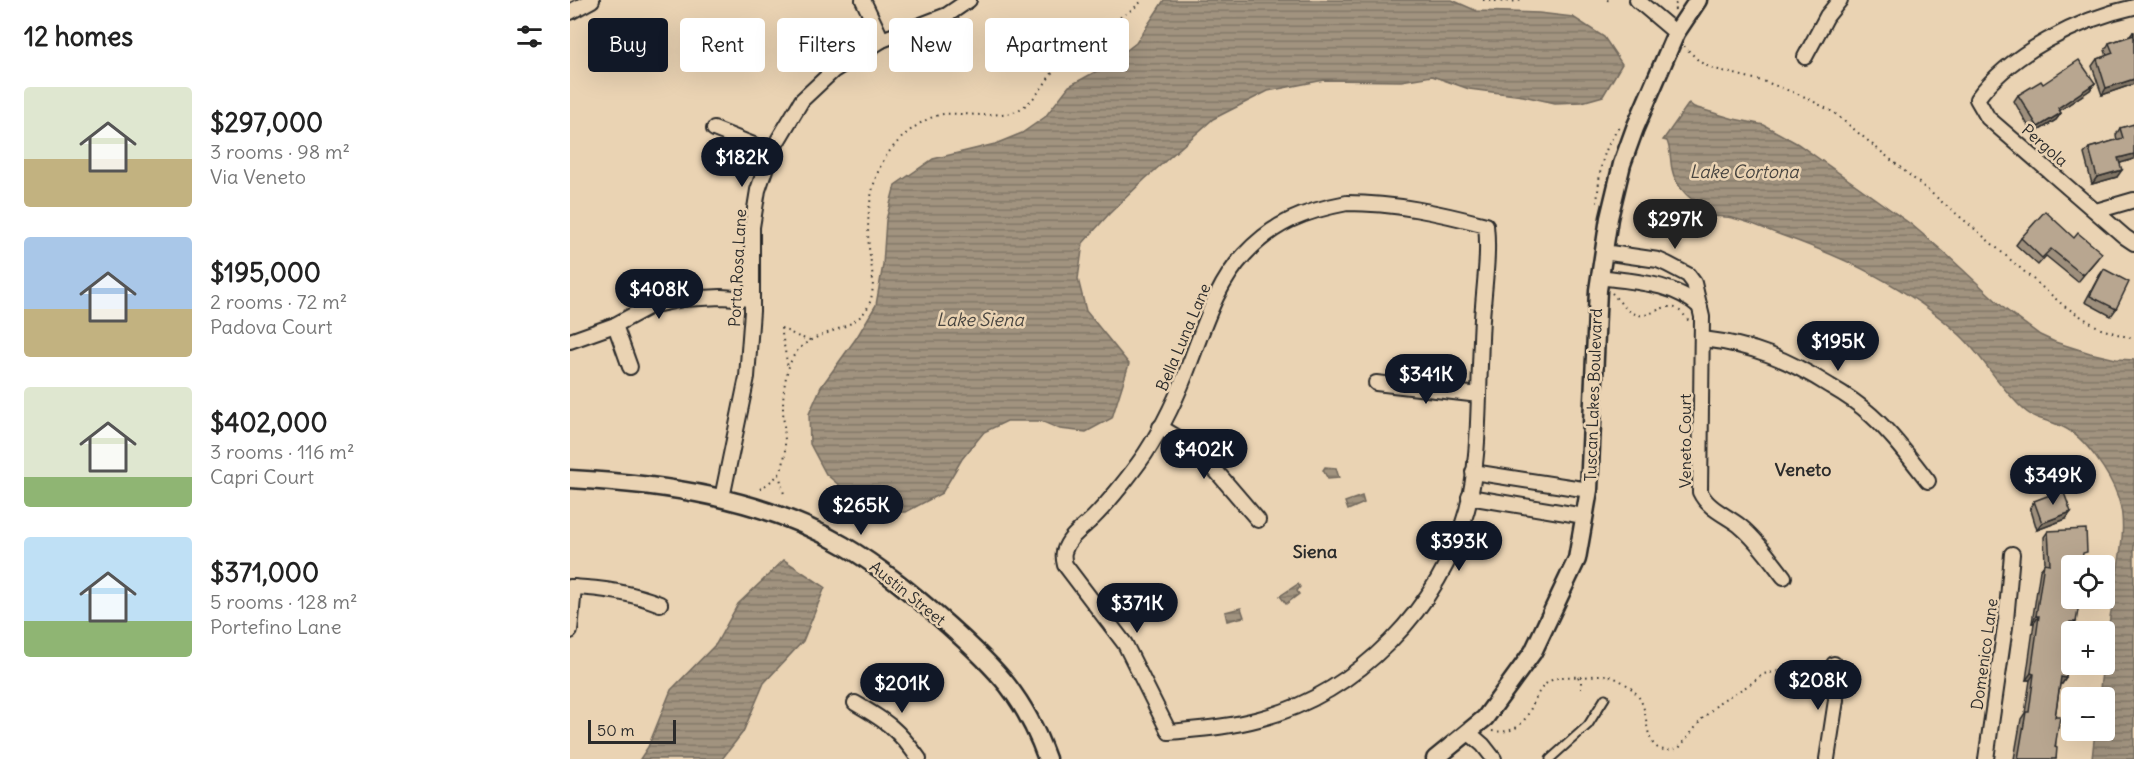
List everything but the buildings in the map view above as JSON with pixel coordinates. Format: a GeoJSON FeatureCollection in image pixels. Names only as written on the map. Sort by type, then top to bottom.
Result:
{"type":"FeatureCollection","features":[{"type":"Feature","properties":{"kind":"street"},"geometry":{"type":"LineString","coordinates":[[570,12],[592,0]]}},
{"type":"Feature","properties":{"kind":"street"},"geometry":{"type":"LineString","coordinates":[[863,0],[882,40]]}},
{"type":"Feature","properties":{"kind":"street","name":"Porta Rosa Lane"},"geometry":{"type":"LineString","coordinates":[[722,498],[747,377],[752,299],[752,226],[758,190],[771,152],[802,100],[834,70],[882,40],[947,15],[969,0]]}},
{"type":"Feature","properties":{"kind":"street"},"geometry":{"type":"LineString","coordinates":[[1638,0],[1679,38]]}},
{"type":"Feature","properties":{"kind":"street","name":"Tuscan Lakes Boulevard"},"geometry":{"type":"LineString","coordinates":[[1435,759],[1485,718],[1533,652],[1577,559],[1589,490],[1599,277],[1609,218],[1625,155],[1635,128],[1698,0]]}},
{"type":"Feature","properties":{"kind":"street"},"geometry":{"type":"LineString","coordinates":[[1805,57],[1827,16],[1840,0]]}},
{"type":"Feature","properties":{"kind":"street","name":"Pergola"},"geometry":{"type":"LineString","coordinates":[[2134,7],[2091,19],[2056,35],[2008,67],[1989,83],[1977,99],[1988,118],[2134,243]]}},
{"type":"Feature","properties":{"kind":"street"},"geometry":{"type":"LineString","coordinates":[[714,129],[771,152]]}},
{"type":"Feature","properties":{"kind":"street"},"geometry":{"type":"LineString","coordinates":[[2096,211],[2134,200]]}},
{"type":"Feature","properties":{"kind":"street","name":"Bella Luna Lane"},"geometry":{"type":"LineString","coordinates":[[1469,497],[1455,543],[1442,572],[1423,603],[1402,629],[1378,653],[1347,678],[1317,696],[1259,719],[1169,732],[1125,644],[1065,565],[1064,552],[1071,538],[1094,518],[1144,455],[1172,406],[1214,301],[1226,278],[1243,256],[1264,235],[1291,218],[1320,208],[1347,203],[1375,203],[1402,206],[1486,225],[1488,246],[1479,395]]}},
{"type":"Feature","properties":{"kind":"street","name":"Veneto Court"},"geometry":{"type":"LineString","coordinates":[[1603,252],[1658,260],[1676,268],[1694,283],[1700,307],[1702,339],[1700,492],[1708,504],[1740,526],[1756,541],[1784,577]]}},
{"type":"Feature","properties":{"kind":"street"},"geometry":{"type":"LineString","coordinates":[[1599,277],[1667,287],[1689,297],[1700,307]]}},
{"type":"Feature","properties":{"kind":"street"},"geometry":{"type":"LineString","coordinates":[[570,341],[615,325],[650,306],[682,299],[721,297],[752,299]]}},
{"type":"Feature","properties":{"kind":"street"},"geometry":{"type":"LineString","coordinates":[[615,325],[630,367]]}},
{"type":"Feature","properties":{"kind":"street"},"geometry":{"type":"LineString","coordinates":[[1702,339],[1739,344],[1778,357],[1841,392],[1870,413],[1928,481]]}},
{"type":"Feature","properties":{"kind":"street"},"geometry":{"type":"LineString","coordinates":[[1376,383],[1479,395],[1469,497],[1584,516]]}},
{"type":"Feature","properties":{"kind":"street"},"geometry":{"type":"LineString","coordinates":[[1160,427],[1190,445],[1204,457],[1258,520]]}},
{"type":"Feature","properties":{"kind":"street"},"geometry":{"type":"LineString","coordinates":[[1473,472],[1589,490]]}},
{"type":"Feature","properties":{"kind":"street","name":"Austin Street"},"geometry":{"type":"LineString","coordinates":[[570,479],[678,490],[722,498],[785,517],[842,544],[918,599],[990,663],[1016,695],[1039,736],[1047,759]]}},
{"type":"Feature","properties":{"kind":"street"},"geometry":{"type":"LineString","coordinates":[[1527,506],[1530,481]]}},
{"type":"Feature","properties":{"kind":"street","name":"Domenico Lane"},"geometry":{"type":"LineString","coordinates":[[1986,759],[2006,620],[2012,554]]}},
{"type":"Feature","properties":{"kind":"street"},"geometry":{"type":"LineString","coordinates":[[570,631],[572,587],[613,590],[639,595],[660,604]]}},
{"type":"Feature","properties":{"kind":"street"},"geometry":{"type":"LineString","coordinates":[[1827,759],[1836,700],[1834,664]]}},
{"type":"Feature","properties":{"kind":"street"},"geometry":{"type":"LineString","coordinates":[[855,704],[887,722],[919,759]]}},
{"type":"Feature","properties":{"kind":"street"},"geometry":{"type":"LineString","coordinates":[[1473,728],[1494,759]]}},
{"type":"Feature","properties":{"kind":"lane"},"geometry":{"type":"LineString","coordinates":[[1551,759],[1588,724],[1605,698]]}},
{"type":"Feature","properties":{"kind":"path"},"geometry":{"type":"LineString","coordinates":[[760,489],[779,474],[783,464],[785,381],[798,349],[810,340],[855,320],[870,303],[873,274],[868,232],[872,200],[880,167],[890,152],[912,129],[943,114],[1011,113],[1021,108],[1041,91],[1056,67],[1071,50],[1143,0]]}},
{"type":"Feature","properties":{"kind":"path"},"geometry":{"type":"LineString","coordinates":[[1483,0],[1509,2],[1524,0]]}},
{"type":"Feature","properties":{"kind":"path"},"geometry":{"type":"LineString","coordinates":[[1607,0],[1612,1]]}},
{"type":"Feature","properties":{"kind":"path"},"geometry":{"type":"LineString","coordinates":[[1679,38],[1700,62],[1711,68],[1766,82],[1803,96],[1833,112],[2064,306],[2101,329],[2134,339]]}},
{"type":"Feature","properties":{"kind":"path"},"geometry":{"type":"LineString","coordinates":[[1610,291],[1624,307],[1638,315],[1646,315],[1662,308],[1681,311],[1692,328]]}},
{"type":"Feature","properties":{"kind":"path"},"geometry":{"type":"LineString","coordinates":[[789,371],[781,328],[810,340]]}},
{"type":"Feature","properties":{"kind":"path"},"geometry":{"type":"LineString","coordinates":[[779,474],[784,494]]}},
{"type":"Feature","properties":{"kind":"path"},"geometry":{"type":"LineString","coordinates":[[1473,728],[1494,732],[1514,728],[1531,712],[1540,691],[1548,682],[1567,675],[1578,677],[1608,675],[1634,691],[1645,712],[1650,740],[1656,747],[1664,750],[1679,748],[1702,719],[1721,701],[1763,674],[1791,669],[1802,672],[1812,677],[1825,693]]}},
{"type":"Feature","properties":{"kind":"path"},"geometry":{"type":"LineString","coordinates":[[1578,677],[1581,681],[1581,688]]}},
{"type":"Feature","properties":{"kind":"water","name":"Lake Siena"},"geometry":{"type":"Polygon","coordinates":[[[1164,0],[1452,0],[1477,11],[1539,13],[1573,17],[1604,37],[1622,64],[1603,96],[1582,102],[1555,103],[1469,89],[1432,76],[1401,81],[1324,80],[1268,91],[1213,119],[1145,179],[1083,243],[1078,279],[1086,311],[1129,364],[1112,418],[1086,432],[1060,429],[1041,421],[1007,421],[984,432],[962,459],[942,493],[906,512],[882,512],[867,509],[826,474],[810,444],[809,414],[821,387],[857,337],[876,305],[883,265],[886,220],[895,185],[933,159],[995,144],[1022,133],[1045,117],[1069,86],[1095,72],[1129,72],[1129,48],[1136,43],[1164,0]]]}},
{"type":"Feature","properties":{"kind":"water","name":"Lake Cortona"},"geometry":{"type":"Polygon","coordinates":[[[1689,103],[1694,107],[1734,119],[1764,125],[1798,144],[1912,225],[2005,309],[2040,335],[2090,353],[2116,359],[2134,360],[2134,759],[2092,759],[2094,741],[2115,741],[2115,687],[2100,687],[2102,675],[2115,675],[2115,621],[2109,621],[2111,609],[2115,609],[2115,584],[2122,519],[2118,497],[2103,467],[2088,447],[2058,424],[2033,416],[2023,409],[1961,336],[1899,289],[1829,254],[1746,222],[1712,216],[1713,214],[1688,196],[1678,184],[1674,177],[1667,141],[1663,140],[1689,103]]]}},
{"type":"Feature","properties":{"kind":"water"},"geometry":{"type":"Polygon","coordinates":[[[1325,467],[1336,468],[1339,478],[1328,479],[1323,470],[1325,467]]]}},
{"type":"Feature","properties":{"kind":"water"},"geometry":{"type":"Polygon","coordinates":[[[1362,496],[1364,503],[1348,510],[1345,502],[1362,496]]]}},
{"type":"Feature","properties":{"kind":"water"},"geometry":{"type":"Polygon","coordinates":[[[784,560],[825,587],[803,641],[764,683],[743,732],[722,759],[640,759],[648,747],[671,690],[716,644],[738,604],[784,560]]]}},
{"type":"Feature","properties":{"kind":"water"},"geometry":{"type":"Polygon","coordinates":[[[1298,584],[1299,594],[1286,604],[1280,596],[1298,584]]]}},
{"type":"Feature","properties":{"kind":"water"},"geometry":{"type":"Polygon","coordinates":[[[1241,608],[1244,617],[1227,621],[1225,612],[1241,608]]]}},
{"type":"Feature","properties":{"kind":"district","name":"Veneto"},"geometry":{"type":"Point","coordinates":[1803,469]}},
{"type":"Feature","properties":{"kind":"district","name":"Siena"},"geometry":{"type":"Point","coordinates":[1315,551]}}]}
